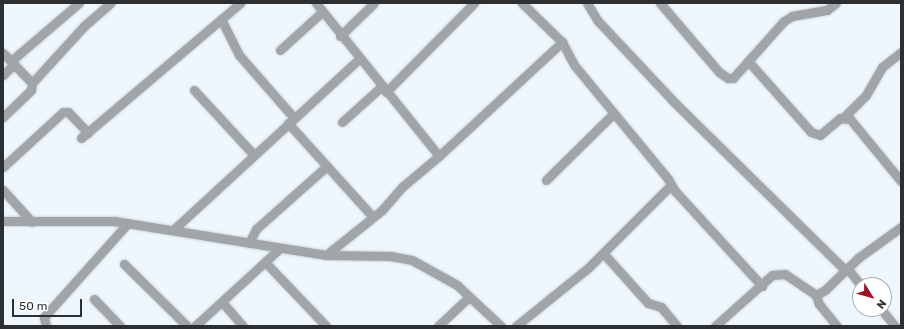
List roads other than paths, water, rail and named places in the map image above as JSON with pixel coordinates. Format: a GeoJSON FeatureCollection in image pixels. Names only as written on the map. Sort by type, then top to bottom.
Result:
{"type":"FeatureCollection","features":[{"type":"Feature","properties":{"kind":"street"},"geometry":{"type":"LineString","coordinates":[[3,75],[12,63],[79,3]]}},
{"type":"Feature","properties":{"kind":"street"},"geometry":{"type":"LineString","coordinates":[[3,117],[31,90],[32,83],[84,26],[110,3]]}},
{"type":"Feature","properties":{"kind":"street"},"geometry":{"type":"LineString","coordinates":[[3,167],[63,112],[68,112],[85,136],[240,3]]}},
{"type":"Feature","properties":{"kind":"street"},"geometry":{"type":"LineString","coordinates":[[316,3],[340,36],[439,156]]}},
{"type":"Feature","properties":{"kind":"street"},"geometry":{"type":"LineString","coordinates":[[340,36],[374,3]]}},
{"type":"Feature","properties":{"kind":"street"},"geometry":{"type":"LineString","coordinates":[[342,122],[384,89],[474,3]]}},
{"type":"Feature","properties":{"kind":"street"},"geometry":{"type":"LineString","coordinates":[[522,3],[562,42],[575,66],[613,114],[672,185],[762,286]]}},
{"type":"Feature","properties":{"kind":"street"},"geometry":{"type":"LineString","coordinates":[[586,3],[598,21],[675,103],[854,277]]}},
{"type":"Feature","properties":{"kind":"street"},"geometry":{"type":"LineString","coordinates":[[660,3],[724,76],[733,78],[784,21],[792,16],[827,10],[836,3]]}},
{"type":"Feature","properties":{"kind":"street"},"geometry":{"type":"LineString","coordinates":[[280,50],[322,12]]}},
{"type":"Feature","properties":{"kind":"street"},"geometry":{"type":"LineString","coordinates":[[221,19],[239,56],[327,166],[372,216]]}},
{"type":"Feature","properties":{"kind":"street"},"geometry":{"type":"LineString","coordinates":[[326,255],[439,156],[562,42]]}},
{"type":"Feature","properties":{"kind":"street"},"geometry":{"type":"LineString","coordinates":[[748,61],[817,135],[844,117],[866,95],[882,67],[901,52]]}},
{"type":"Feature","properties":{"kind":"street"},"geometry":{"type":"LineString","coordinates":[[3,53],[32,83]]}},
{"type":"Feature","properties":{"kind":"street"},"geometry":{"type":"LineString","coordinates":[[173,230],[359,59]]}},
{"type":"Feature","properties":{"kind":"street"},"geometry":{"type":"LineString","coordinates":[[194,90],[254,155]]}},
{"type":"Feature","properties":{"kind":"street"},"geometry":{"type":"LineString","coordinates":[[546,180],[613,114]]}},
{"type":"Feature","properties":{"kind":"street"},"geometry":{"type":"LineString","coordinates":[[844,117],[850,119],[901,181]]}},
{"type":"Feature","properties":{"kind":"street"},"geometry":{"type":"LineString","coordinates":[[249,243],[256,229],[327,166]]}},
{"type":"Feature","properties":{"kind":"street"},"geometry":{"type":"LineString","coordinates":[[516,326],[604,254],[672,185]]}},
{"type":"Feature","properties":{"kind":"street"},"geometry":{"type":"LineString","coordinates":[[3,190],[32,222]]}},
{"type":"Feature","properties":{"kind":"street"},"geometry":{"type":"LineString","coordinates":[[3,221],[114,221],[326,255],[390,256],[412,260],[457,286],[501,326]]}},
{"type":"Feature","properties":{"kind":"street"},"geometry":{"type":"LineString","coordinates":[[46,326],[44,317],[128,223]]}},
{"type":"Feature","properties":{"kind":"street"},"geometry":{"type":"LineString","coordinates":[[816,295],[825,290],[846,269],[898,229],[901,239]]}},
{"type":"Feature","properties":{"kind":"street"},"geometry":{"type":"LineString","coordinates":[[195,326],[280,248]]}},
{"type":"Feature","properties":{"kind":"street"},"geometry":{"type":"LineString","coordinates":[[604,254],[648,303],[661,307],[677,326]]}},
{"type":"Feature","properties":{"kind":"street"},"geometry":{"type":"LineString","coordinates":[[265,262],[326,326]]}},
{"type":"Feature","properties":{"kind":"street"},"geometry":{"type":"LineString","coordinates":[[124,264],[187,326]]}},
{"type":"Feature","properties":{"kind":"street"},"geometry":{"type":"LineString","coordinates":[[716,325],[762,286],[772,275],[779,273],[816,295],[819,304],[837,326]]}},
{"type":"Feature","properties":{"kind":"street"},"geometry":{"type":"LineString","coordinates":[[438,326],[469,297]]}},
{"type":"Feature","properties":{"kind":"street"},"geometry":{"type":"LineString","coordinates":[[94,299],[120,326]]}},
{"type":"Feature","properties":{"kind":"street"},"geometry":{"type":"LineString","coordinates":[[222,302],[243,326]]}},
{"type":"Feature","properties":{"kind":"street"},"geometry":{"type":"LineString","coordinates":[[888,317],[895,326]]}}]}
